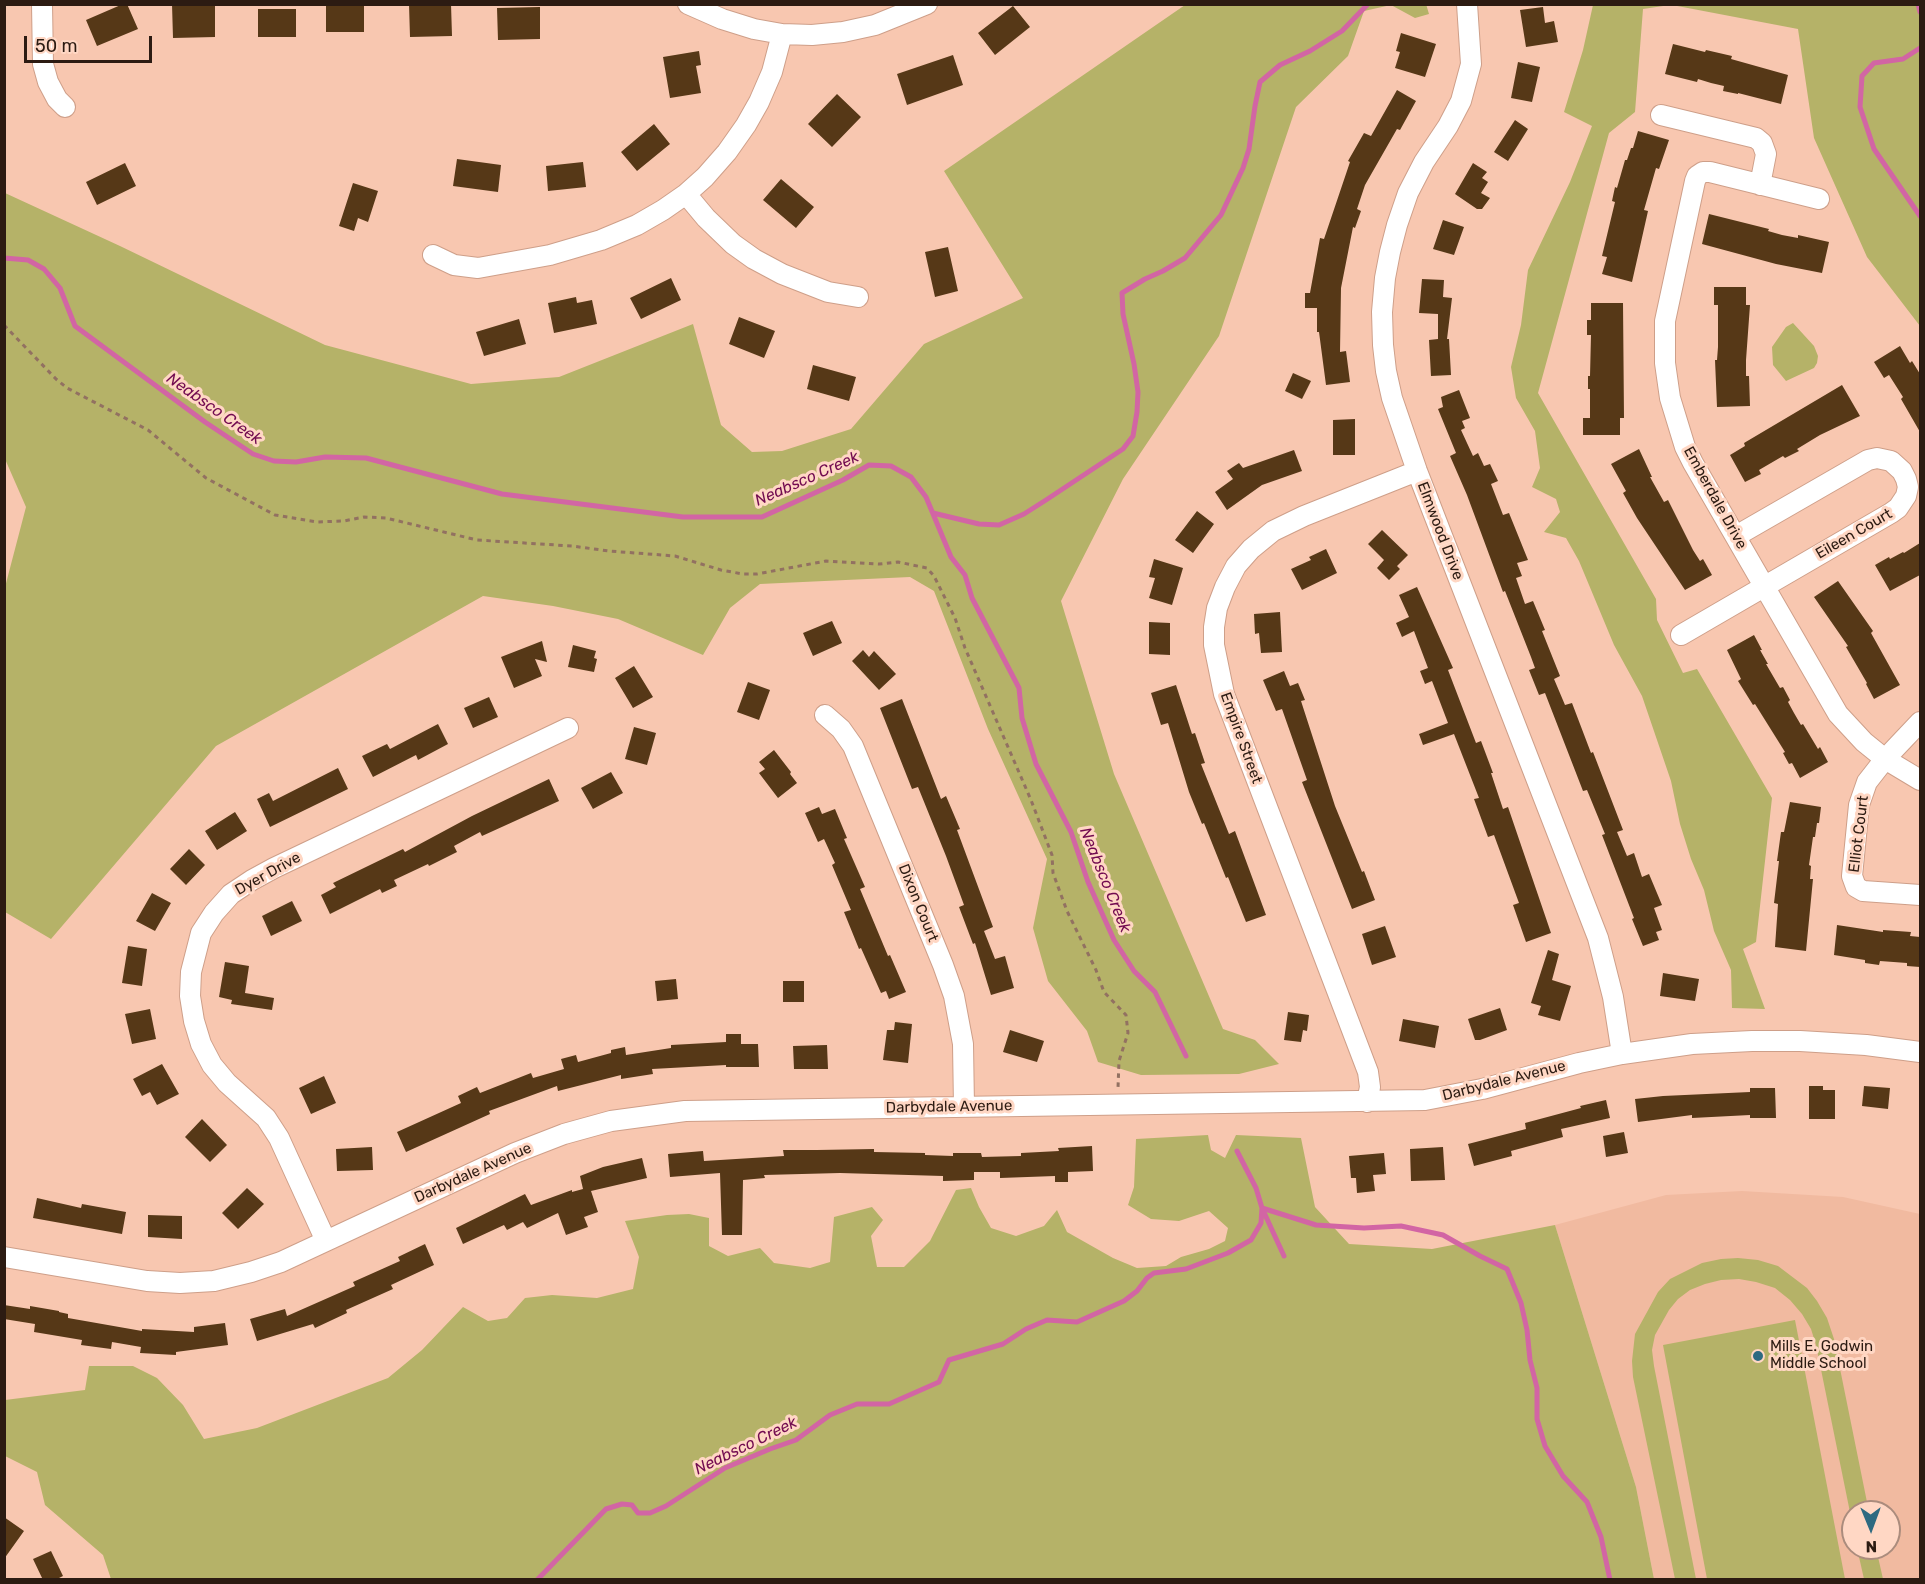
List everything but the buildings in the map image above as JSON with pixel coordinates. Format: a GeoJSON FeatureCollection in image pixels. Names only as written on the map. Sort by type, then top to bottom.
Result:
{"type":"FeatureCollection","features":[{"type":"Feature","properties":{"kind":"street"},"geometry":{"type":"LineString","coordinates":[[42,4],[43,64],[48,82],[57,99],[65,107]]}},
{"type":"Feature","properties":{"kind":"street"},"geometry":{"type":"LineString","coordinates":[[688,4],[722,19],[754,29],[782,34],[812,35],[843,32],[875,25],[927,4]]}},
{"type":"Feature","properties":{"kind":"street","name":"Elmwood Drive"},"geometry":{"type":"LineString","coordinates":[[1467,4],[1471,64],[1461,101],[1408,193],[1397,225],[1385,278],[1382,312],[1386,371],[1392,398],[1417,471],[1598,939],[1611,988],[1622,1054]]}},
{"type":"Feature","properties":{"kind":"street"},"geometry":{"type":"LineString","coordinates":[[433,255],[454,265],[478,268],[550,255],[601,240],[637,225],[663,210],[705,177],[746,125],[772,72],[782,34]]}},
{"type":"Feature","properties":{"kind":"street"},"geometry":{"type":"LineString","coordinates":[[1660,115],[1750,135],[1762,142],[1766,154],[1760,185]]}},
{"type":"Feature","properties":{"kind":"street","name":"Emberdale Drive"},"geometry":{"type":"LineString","coordinates":[[1819,200],[1710,172],[1703,172],[1698,176],[1695,181],[1665,321],[1665,363],[1670,398],[1693,463],[1838,714],[1857,735],[1885,759],[1920,780]]}},
{"type":"Feature","properties":{"kind":"street"},"geometry":{"type":"LineString","coordinates":[[686,194],[706,218],[754,259],[782,274],[828,292],[858,297]]}},
{"type":"Feature","properties":{"kind":"street","name":"Eileen Court"},"geometry":{"type":"LineString","coordinates":[[1681,634],[1898,508],[1906,496],[1908,487],[1902,471],[1896,464],[1884,458],[1868,460],[1736,536]]}},
{"type":"Feature","properties":{"kind":"street","name":"Empire Street"},"geometry":{"type":"LineString","coordinates":[[1367,1102],[1370,1087],[1368,1072],[1224,694],[1214,645],[1214,627],[1217,608],[1236,566],[1251,549],[1273,531],[1304,516],[1417,471]]}},
{"type":"Feature","properties":{"kind":"street","name":"Dixon Court"},"geometry":{"type":"LineString","coordinates":[[825,715],[841,729],[854,746],[954,996],[961,1033],[964,1107]]}},
{"type":"Feature","properties":{"kind":"street","name":"Elliot Court"},"geometry":{"type":"LineString","coordinates":[[1920,722],[1867,782],[1858,816],[1852,876],[1856,887],[1863,891],[1920,895]]}},
{"type":"Feature","properties":{"kind":"street","name":"Dyer Drive"},"geometry":{"type":"LineString","coordinates":[[326,1241],[279,1138],[266,1119],[227,1083],[212,1065],[201,1044],[190,996],[191,972],[201,933],[214,913],[231,894],[259,876],[568,728]]}},
{"type":"Feature","properties":{"kind":"street","name":"Darbydale Avenue"},"geometry":{"type":"LineString","coordinates":[[4,1257],[147,1281],[180,1283],[214,1281],[281,1262],[515,1153],[564,1134],[611,1121],[664,1113],[705,1110],[1425,1100],[1454,1096],[1579,1062],[1692,1044],[1800,1041],[1866,1045],[1920,1052]]}},
{"type":"Feature","properties":{"kind":"path"},"geometry":{"type":"LineString","coordinates":[[4,325],[67,388],[148,430],[206,478],[275,515],[316,522],[344,521],[364,517],[386,518],[477,540],[675,555],[721,570],[743,574],[757,574],[826,561],[879,564],[898,562],[927,568],[934,576],[955,618],[965,648],[1031,800],[1052,855],[1053,873],[1067,911],[1096,970],[1104,992],[1126,1015],[1128,1033],[1119,1061],[1117,1105]]}},
{"type":"Feature","properties":{"kind":"shaded area"},"geometry":{"type":"Polygon","coordinates":[[[1426,4],[1429,14],[1415,18],[1391,5],[1364,11],[1348,56],[1296,107],[1219,336],[1123,479],[1061,601],[1114,774],[1223,1029],[1255,1040],[1279,1064],[1239,1074],[1141,1075],[1098,1062],[1087,1031],[1048,981],[1033,928],[1047,859],[988,729],[934,591],[910,577],[760,584],[730,608],[703,655],[618,619],[553,606],[483,596],[216,746],[51,939],[5,912],[4,591],[26,507],[5,459],[5,193],[325,345],[471,384],[559,377],[693,324],[721,425],[752,452],[782,451],[851,429],[924,344],[1023,298],[944,171],[1185,5],[1426,4]]]}},
{"type":"Feature","properties":{"kind":"shaded area"},"geometry":{"type":"Polygon","coordinates":[[[1593,5],[1670,5],[1643,9],[1635,112],[1609,133],[1538,393],[1656,599],[1657,620],[1683,673],[1697,669],[1772,798],[1756,942],[1743,949],[1765,1009],[1732,1008],[1731,970],[1714,931],[1704,890],[1680,824],[1671,781],[1642,696],[1614,645],[1579,561],[1566,538],[1544,532],[1560,512],[1556,499],[1532,487],[1540,468],[1535,431],[1516,398],[1511,367],[1521,325],[1528,270],[1570,182],[1592,126],[1564,112],[1583,50],[1593,5]]]}},
{"type":"Feature","properties":{"kind":"shaded area"},"geometry":{"type":"Polygon","coordinates":[[[1672,5],[1920,5],[1920,326],[1867,257],[1814,138],[1798,29],[1672,5]]]}},
{"type":"Feature","properties":{"kind":"shaded area"},"geometry":{"type":"Polygon","coordinates":[[[1793,323],[1814,346],[1818,356],[1814,368],[1786,381],[1773,365],[1772,347],[1786,327],[1793,323]]]}},
{"type":"Feature","properties":{"kind":"shaded area"},"geometry":{"type":"Polygon","coordinates":[[[1208,1135],[1211,1150],[1225,1158],[1236,1135],[1301,1138],[1315,1207],[1349,1244],[1432,1249],[1555,1225],[1636,1487],[1654,1579],[111,1579],[103,1555],[45,1505],[37,1472],[5,1456],[5,1400],[85,1390],[89,1366],[133,1366],[157,1378],[183,1405],[204,1439],[257,1428],[388,1378],[422,1350],[463,1307],[488,1321],[507,1318],[525,1298],[552,1295],[597,1298],[633,1289],[639,1257],[625,1221],[689,1214],[709,1218],[709,1246],[728,1256],[760,1248],[774,1263],[810,1268],[830,1262],[834,1217],[872,1207],[883,1220],[871,1236],[877,1267],[904,1267],[930,1241],[956,1190],[971,1188],[991,1228],[1016,1236],[1044,1226],[1057,1210],[1067,1232],[1113,1258],[1137,1268],[1166,1266],[1181,1257],[1209,1249],[1225,1241],[1228,1228],[1209,1211],[1179,1221],[1151,1219],[1128,1205],[1134,1187],[1136,1139],[1208,1135]]]}},
{"type":"Feature","properties":{"kind":"shaded area","name":"Mills E. Godwin Middle School"},"geometry":{"type":"Polygon","coordinates":[[[1742,1191],[1843,1197],[1920,1214],[1920,1579],[1654,1579],[1636,1487],[1555,1225],[1666,1195],[1742,1191]]]}},
{"type":"Feature","properties":{"kind":"shaded area"},"geometry":{"type":"Polygon","coordinates":[[[1721,1259],[1758,1260],[1778,1266],[1807,1288],[1817,1301],[1827,1318],[1834,1339],[1867,1500],[1848,1500],[1816,1345],[1811,1329],[1802,1314],[1775,1288],[1756,1282],[1739,1279],[1721,1280],[1690,1290],[1669,1310],[1655,1335],[1652,1350],[1696,1579],[1675,1579],[1633,1377],[1635,1334],[1658,1292],[1670,1279],[1702,1263],[1721,1259]]]}},
{"type":"Feature","properties":{"kind":"shaded area"},"geometry":{"type":"Polygon","coordinates":[[[1795,1320],[1845,1579],[1707,1579],[1663,1345],[1795,1320]]]}},
{"type":"Feature","properties":{"kind":"shaded area"},"geometry":{"type":"Polygon","coordinates":[[[1860,1560],[1879,1560],[1883,1579],[1864,1579],[1860,1560]]]}},
{"type":"Feature","properties":{"kind":"waterway"},"geometry":{"type":"LineString","coordinates":[[933,513],[979,524],[999,525],[1024,514],[1123,449],[1133,436],[1138,392],[1123,314],[1122,293],[1185,258],[1221,215],[1243,168],[1249,149],[1260,82],[1280,65],[1310,51],[1342,31],[1368,4]]}},
{"type":"Feature","properties":{"kind":"waterway"},"geometry":{"type":"LineString","coordinates":[[1918,4],[1920,12]]}},
{"type":"Feature","properties":{"kind":"waterway"},"geometry":{"type":"LineString","coordinates":[[1920,48],[1903,59],[1874,63],[1862,76],[1860,107],[1874,149],[1920,216]]}},
{"type":"Feature","properties":{"kind":"waterway","name":"Neabsco Creek"},"geometry":{"type":"LineString","coordinates":[[4,258],[28,260],[44,269],[60,288],[75,326],[205,422],[253,454],[274,461],[296,462],[325,457],[366,458],[502,494],[683,517],[762,517],[843,480],[869,465],[891,466],[911,477],[926,497],[951,557],[965,575],[972,598],[1019,688],[1022,718],[1036,764],[1071,832],[1088,882],[1114,940],[1134,971],[1155,992],[1186,1056]]}},
{"type":"Feature","properties":{"kind":"waterway","name":"Neabsco Creek"},"geometry":{"type":"LineString","coordinates":[[537,1580],[606,1509],[622,1504],[632,1505],[638,1513],[650,1513],[666,1506],[725,1468],[796,1440],[830,1415],[857,1404],[889,1404],[939,1382],[949,1360],[1003,1344],[1026,1329],[1047,1320],[1077,1322],[1124,1301],[1154,1273],[1186,1269],[1228,1253],[1251,1240],[1261,1223],[1262,1208],[1256,1188],[1237,1151]]}},
{"type":"Feature","properties":{"kind":"waterway"},"geometry":{"type":"LineString","coordinates":[[1284,1256],[1262,1208],[1316,1225],[1364,1228],[1401,1226],[1443,1235],[1507,1269],[1521,1303],[1527,1330],[1530,1360],[1537,1388],[1537,1419],[1545,1446],[1563,1476],[1587,1502],[1601,1537],[1610,1580]]}},
{"type":"Feature","properties":{"kind":"place","name":"Mills E. Godwin Middle School"},"geometry":{"type":"Point","coordinates":[1758,1356]}}]}
